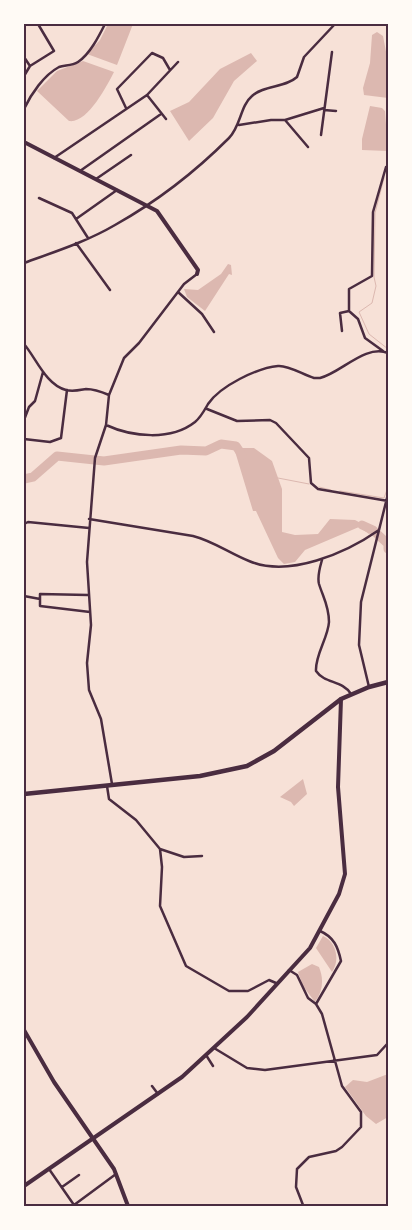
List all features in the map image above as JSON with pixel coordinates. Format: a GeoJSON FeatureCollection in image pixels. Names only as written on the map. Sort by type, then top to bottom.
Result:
{"type":"FeatureCollection","features":[{"type":"Feature","properties":{"kind":"main road"},"geometry":{"type":"LineString","coordinates":[[24,794],[212,774],[258,762],[342,699],[369,687],[388,682]]}},
{"type":"Feature","properties":{"kind":"street"},"geometry":{"type":"LineString","coordinates":[[24,76],[30,66],[54,51],[38,24]]}},
{"type":"Feature","properties":{"kind":"street"},"geometry":{"type":"LineString","coordinates":[[24,109],[33,92],[58,68],[76,63],[84,56],[99,36],[105,24]]}},
{"type":"Feature","properties":{"kind":"street"},"geometry":{"type":"LineString","coordinates":[[24,263],[76,244],[114,226],[196,170],[230,137],[239,125],[245,105],[253,95],[297,77],[304,57],[335,24]]}},
{"type":"Feature","properties":{"kind":"street"},"geometry":{"type":"LineString","coordinates":[[321,135],[332,52]]}},
{"type":"Feature","properties":{"kind":"street"},"geometry":{"type":"LineString","coordinates":[[126,108],[117,89],[152,53],[163,58],[170,70]]}},
{"type":"Feature","properties":{"kind":"street"},"geometry":{"type":"LineString","coordinates":[[24,57],[30,66]]}},
{"type":"Feature","properties":{"kind":"street"},"geometry":{"type":"LineString","coordinates":[[54,158],[146,95],[178,62]]}},
{"type":"Feature","properties":{"kind":"street"},"geometry":{"type":"LineString","coordinates":[[146,95],[166,120]]}},
{"type":"Feature","properties":{"kind":"street"},"geometry":{"type":"LineString","coordinates":[[239,125],[271,120],[285,120],[324,109],[336,112]]}},
{"type":"Feature","properties":{"kind":"street"},"geometry":{"type":"LineString","coordinates":[[80,171],[161,114]]}},
{"type":"Feature","properties":{"kind":"street"},"geometry":{"type":"LineString","coordinates":[[285,120],[308,147]]}},
{"type":"Feature","properties":{"kind":"street"},"geometry":{"type":"LineString","coordinates":[[24,142],[147,204],[157,211],[198,270],[198,274],[178,292],[139,343],[124,358],[109,395],[106,425],[95,458],[89,519],[87,562],[90,612],[87,663],[89,690],[101,719],[110,786],[109,799],[136,820],[160,849],[184,857],[202,856]]}},
{"type":"Feature","properties":{"kind":"street"},"geometry":{"type":"LineString","coordinates":[[96,179],[131,155]]}},
{"type":"Feature","properties":{"kind":"street"},"geometry":{"type":"LineString","coordinates":[[386,167],[373,212],[373,272],[370,279],[351,286],[349,289],[349,311],[358,319],[365,338],[388,353]]}},
{"type":"Feature","properties":{"kind":"street"},"geometry":{"type":"LineString","coordinates":[[76,219],[117,190]]}},
{"type":"Feature","properties":{"kind":"street"},"geometry":{"type":"LineString","coordinates":[[39,198],[72,213],[88,238]]}},
{"type":"Feature","properties":{"kind":"street"},"geometry":{"type":"LineString","coordinates":[[76,244],[110,290]]}},
{"type":"Feature","properties":{"kind":"street"},"geometry":{"type":"LineString","coordinates":[[178,292],[202,314],[214,332]]}},
{"type":"Feature","properties":{"kind":"street"},"geometry":{"type":"LineString","coordinates":[[342,331],[340,313],[349,311]]}},
{"type":"Feature","properties":{"kind":"street"},"geometry":{"type":"LineString","coordinates":[[24,344],[33,354],[43,372],[67,390],[91,389],[109,395]]}},
{"type":"Feature","properties":{"kind":"street"},"geometry":{"type":"LineString","coordinates":[[106,425],[128,434],[158,434],[183,430],[195,422],[216,396],[247,376],[278,366],[314,378],[320,378],[360,357],[384,352]]}},
{"type":"Feature","properties":{"kind":"street"},"geometry":{"type":"LineString","coordinates":[[24,420],[29,408],[35,401],[43,372]]}},
{"type":"Feature","properties":{"kind":"street"},"geometry":{"type":"LineString","coordinates":[[24,439],[50,442],[61,438],[67,390]]}},
{"type":"Feature","properties":{"kind":"street"},"geometry":{"type":"LineString","coordinates":[[207,409],[237,420],[261,419],[276,423],[308,458],[311,483],[318,489],[387,501]]}},
{"type":"Feature","properties":{"kind":"street"},"geometry":{"type":"LineString","coordinates":[[369,687],[359,645],[361,602],[388,494]]}},
{"type":"Feature","properties":{"kind":"street"},"geometry":{"type":"LineString","coordinates":[[89,519],[210,540],[249,562],[278,566],[322,560],[378,532]]}},
{"type":"Feature","properties":{"kind":"street"},"geometry":{"type":"LineString","coordinates":[[24,524],[28,522],[89,528]]}},
{"type":"Feature","properties":{"kind":"street"},"geometry":{"type":"LineString","coordinates":[[322,560],[319,584],[327,602],[329,620],[326,638],[316,664],[316,671],[325,679],[344,685],[351,694]]}},
{"type":"Feature","properties":{"kind":"street"},"geometry":{"type":"LineString","coordinates":[[88,595],[40,594],[40,606],[90,612]]}},
{"type":"Feature","properties":{"kind":"street"},"geometry":{"type":"LineString","coordinates":[[24,596],[40,599]]}},
{"type":"Feature","properties":{"kind":"street"},"geometry":{"type":"LineString","coordinates":[[24,1186],[158,1094],[206,1055],[247,1017],[310,948],[339,894],[346,874],[338,787],[342,699]]}},
{"type":"Feature","properties":{"kind":"street"},"geometry":{"type":"LineString","coordinates":[[160,849],[162,867],[160,906],[186,966],[228,992],[248,991],[269,980],[276,984]]}},
{"type":"Feature","properties":{"kind":"street"},"geometry":{"type":"LineString","coordinates":[[316,1004],[341,961],[330,935],[320,931]]}},
{"type":"Feature","properties":{"kind":"street"},"geometry":{"type":"LineString","coordinates":[[288,970],[297,974],[308,998],[316,1004],[322,1014],[342,1086],[360,1112],[361,1127],[336,1151],[310,1158],[297,1169],[296,1187],[304,1206],[296,1206]]}},
{"type":"Feature","properties":{"kind":"street"},"geometry":{"type":"LineString","coordinates":[[24,1030],[26,1038],[54,1082],[116,1174],[128,1206]]}},
{"type":"Feature","properties":{"kind":"street"},"geometry":{"type":"LineString","coordinates":[[214,1048],[247,1068],[265,1070],[377,1055],[388,1043]]}},
{"type":"Feature","properties":{"kind":"street"},"geometry":{"type":"LineString","coordinates":[[206,1055],[213,1066]]}},
{"type":"Feature","properties":{"kind":"street"},"geometry":{"type":"LineString","coordinates":[[152,1086],[158,1094]]}},
{"type":"Feature","properties":{"kind":"street"},"geometry":{"type":"LineString","coordinates":[[49,1168],[74,1205],[116,1174]]}},
{"type":"Feature","properties":{"kind":"street"},"geometry":{"type":"LineString","coordinates":[[62,1187],[79,1175]]}},
{"type":"Feature","properties":{"kind":"shaded area"},"geometry":{"type":"Polygon","coordinates":[[[108,24],[133,24],[117,65],[87,54],[100,40],[108,24]]]}},
{"type":"Feature","properties":{"kind":"shaded area"},"geometry":{"type":"Polygon","coordinates":[[[377,32],[383,36],[388,62],[388,98],[364,95],[363,88],[370,63],[372,35],[377,32]]]}},
{"type":"Feature","properties":{"kind":"shaded area"},"geometry":{"type":"Polygon","coordinates":[[[251,53],[257,61],[234,81],[213,118],[189,141],[170,111],[189,102],[220,69],[251,53]]]}},
{"type":"Feature","properties":{"kind":"shaded area"},"geometry":{"type":"Polygon","coordinates":[[[83,61],[114,72],[96,103],[89,111],[83,117],[69,121],[37,91],[57,71],[83,61]]]}},
{"type":"Feature","properties":{"kind":"shaded area"},"geometry":{"type":"Polygon","coordinates":[[[370,106],[382,108],[385,111],[388,151],[362,150],[362,139],[370,106]]]}},
{"type":"Feature","properties":{"kind":"shaded area"},"geometry":{"type":"Polygon","coordinates":[[[228,264],[231,265],[232,275],[229,274],[205,311],[187,297],[184,289],[198,290],[221,274],[228,264]]]}},
{"type":"Feature","properties":{"kind":"shaded area"},"geometry":{"type":"Polygon","coordinates":[[[237,445],[241,448],[254,448],[272,461],[282,489],[282,532],[295,535],[318,534],[330,519],[355,520],[374,530],[369,534],[359,527],[305,550],[295,562],[284,564],[278,558],[256,511],[253,511],[234,448],[237,445]]]}},
{"type":"Feature","properties":{"kind":"shaded area"},"geometry":{"type":"Polygon","coordinates":[[[303,779],[307,794],[294,806],[291,802],[280,797],[303,779]]]}},
{"type":"Feature","properties":{"kind":"shaded area"},"geometry":{"type":"Polygon","coordinates":[[[323,936],[328,939],[336,952],[336,963],[332,972],[316,948],[323,936]]]}},
{"type":"Feature","properties":{"kind":"shaded area"},"geometry":{"type":"Polygon","coordinates":[[[312,964],[319,967],[322,976],[320,994],[315,1002],[303,986],[298,972],[312,964]]]}},
{"type":"Feature","properties":{"kind":"shaded area"},"geometry":{"type":"Polygon","coordinates":[[[388,1074],[388,1117],[376,1124],[366,1116],[345,1087],[353,1080],[367,1082],[388,1074]]]}},
{"type":"Feature","properties":{"kind":"waterway"},"geometry":{"type":"LineString","coordinates":[[384,178],[375,213],[374,277],[376,286],[372,303],[359,312],[369,334],[388,349]]}},
{"type":"Feature","properties":{"kind":"waterway"},"geometry":{"type":"LineString","coordinates":[[24,479],[33,477],[57,456],[104,461],[181,450],[206,451],[221,444],[236,446],[242,455]]}},
{"type":"Feature","properties":{"kind":"waterway"},"geometry":{"type":"LineString","coordinates":[[278,478],[309,484]]}},
{"type":"Feature","properties":{"kind":"waterway"},"geometry":{"type":"LineString","coordinates":[[319,487],[331,490]]}},
{"type":"Feature","properties":{"kind":"waterway"},"geometry":{"type":"LineString","coordinates":[[340,491],[384,498],[388,487]]}},
{"type":"Feature","properties":{"kind":"waterway"},"geometry":{"type":"LineString","coordinates":[[362,525],[373,530],[388,544],[388,549]]}}]}
